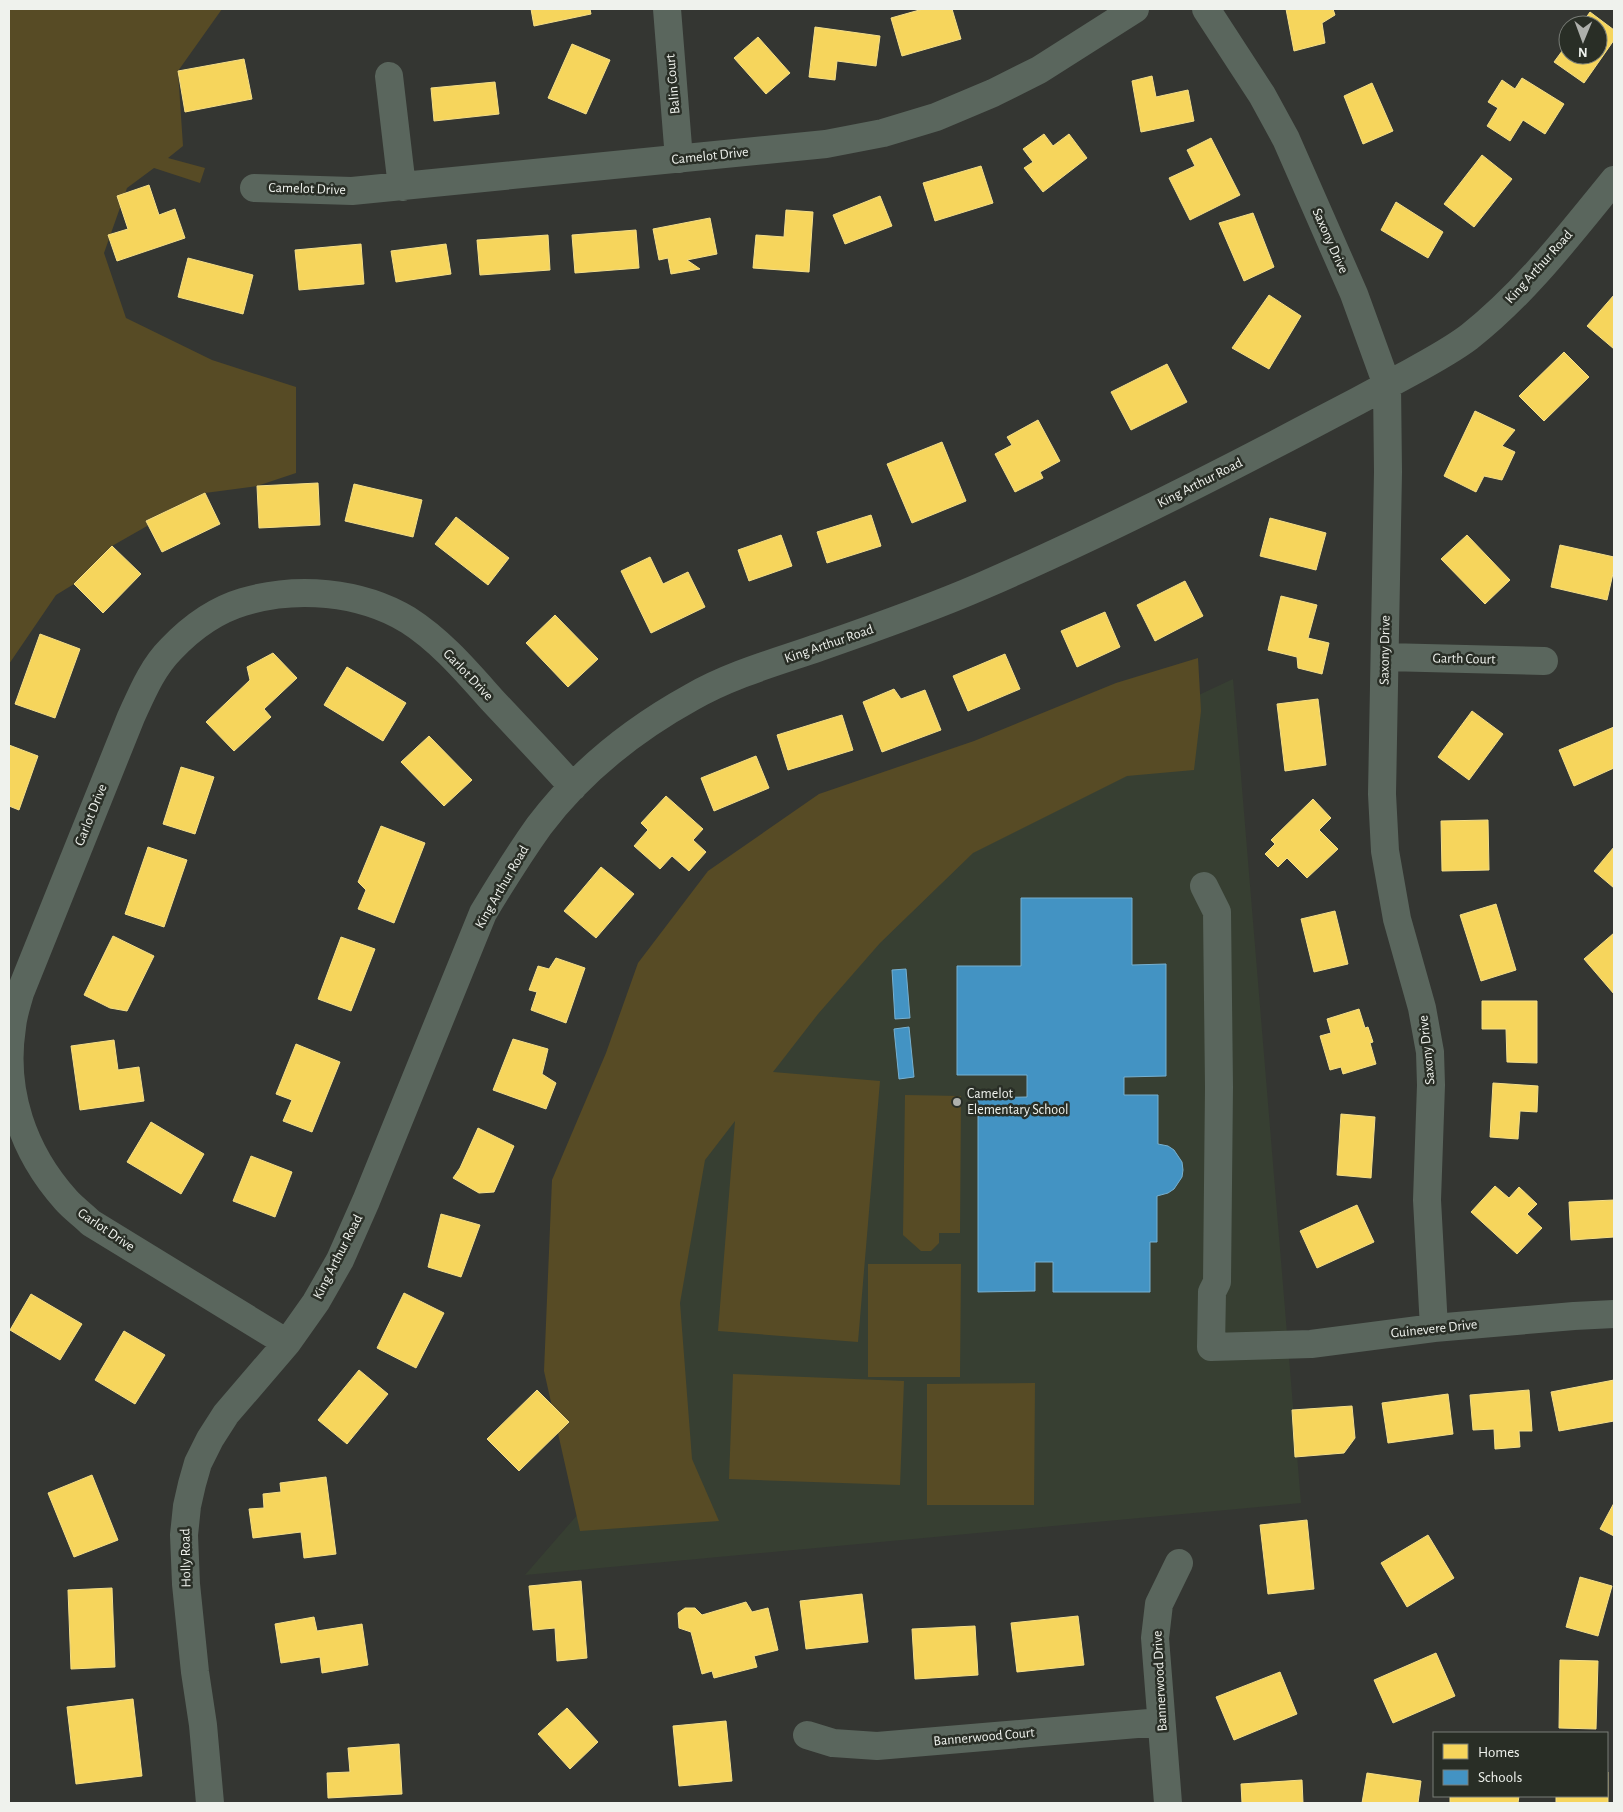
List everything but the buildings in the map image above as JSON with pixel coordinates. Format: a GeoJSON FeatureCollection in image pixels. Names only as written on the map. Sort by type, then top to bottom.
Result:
{"type":"FeatureCollection","features":[{"type":"Feature","properties":{"kind":"street","name":"Balin Court"},"geometry":{"type":"LineString","coordinates":[[667,9],[679,159]]}},
{"type":"Feature","properties":{"kind":"street","name":"Camelot Drive"},"geometry":{"type":"LineString","coordinates":[[254,188],[352,191],[402,187],[826,144],[883,133],[936,117],[994,93],[1039,70],[1135,9]]}},
{"type":"Feature","properties":{"kind":"street","name":"Saxony Drive"},"geometry":{"type":"LineString","coordinates":[[1206,9],[1262,96],[1286,139],[1354,294],[1387,385],[1388,472],[1382,794],[1385,851],[1397,920],[1422,1008],[1430,1052],[1431,1085],[1427,1200],[1434,1328]]}},
{"type":"Feature","properties":{"kind":"street"},"geometry":{"type":"LineString","coordinates":[[389,76],[402,187]]}},
{"type":"Feature","properties":{"kind":"street","name":"King Arthur Road"},"geometry":{"type":"LineString","coordinates":[[287,1343],[316,1302],[340,1260],[484,913],[508,870],[536,831],[573,787],[606,756],[650,722],[694,696],[740,674],[882,626],[981,587],[1122,523],[1436,359],[1466,339],[1498,312],[1536,273],[1614,180]]}},
{"type":"Feature","properties":{"kind":"street","name":"Garlot Drive"},"geometry":{"type":"LineString","coordinates":[[287,1343],[92,1223],[67,1202],[46,1177],[30,1149],[18,1119],[11,1091],[9,1058],[12,1026],[20,993],[123,735],[151,675],[169,650],[191,630],[216,614],[242,602],[275,594],[308,592],[341,596],[375,605],[407,620],[428,635],[465,670],[573,787]]}},
{"type":"Feature","properties":{"kind":"street","name":"Garth Court"},"geometry":{"type":"LineString","coordinates":[[1385,657],[1544,661]]}},
{"type":"Feature","properties":{"kind":"street"},"geometry":{"type":"LineString","coordinates":[[1204,886],[1217,912],[1219,1087],[1217,1282],[1212,1292],[1204,1281],[1202,1087],[1204,886]]}},
{"type":"Feature","properties":{"kind":"street","name":"Guinevere Drive"},"geometry":{"type":"LineString","coordinates":[[1212,1292],[1211,1347],[1311,1344],[1434,1328],[1614,1314]]}},
{"type":"Feature","properties":{"kind":"street","name":"Holly Road"},"geometry":{"type":"LineString","coordinates":[[210,1803],[203,1725],[195,1672],[186,1584],[184,1536],[187,1506],[198,1463],[210,1439],[226,1414],[287,1343]]}},
{"type":"Feature","properties":{"kind":"street","name":"Bannerwood Drive"},"geometry":{"type":"LineString","coordinates":[[1168,1803],[1155,1638],[1160,1604],[1179,1563]]}},
{"type":"Feature","properties":{"kind":"street","name":"Bannerwood Court"},"geometry":{"type":"LineString","coordinates":[[807,1735],[833,1743],[877,1746],[1162,1722]]}},
{"type":"Feature","properties":{"kind":"shaded area"},"geometry":{"type":"Polygon","coordinates":[[[9,9],[222,9],[178,71],[183,146],[168,158],[205,168],[200,183],[154,168],[127,188],[104,253],[126,318],[212,360],[296,387],[296,473],[257,486],[205,493],[112,546],[74,584],[56,595],[9,664],[9,9]]]}},
{"type":"Feature","properties":{"kind":"shaded area"},"geometry":{"type":"Polygon","coordinates":[[[1198,658],[1201,711],[1194,770],[1127,776],[973,853],[880,943],[818,1014],[773,1072],[880,1081],[858,1342],[718,1331],[735,1121],[705,1160],[680,1303],[692,1459],[719,1521],[580,1531],[544,1371],[552,1180],[606,1053],[638,963],[708,871],[819,794],[974,741],[1116,683],[1198,658]]]}},
{"type":"Feature","properties":{"kind":"shaded area","name":"Camelot Elementary School"},"geometry":{"type":"Polygon","coordinates":[[[1233,679],[1301,1503],[525,1575],[680,1397],[568,1288],[723,917],[1233,679]]]}},
{"type":"Feature","properties":{"kind":"shaded area"},"geometry":{"type":"Polygon","coordinates":[[[905,1095],[961,1096],[960,1233],[939,1233],[939,1243],[931,1251],[921,1251],[903,1235],[905,1095]]]}},
{"type":"Feature","properties":{"kind":"shaded area"},"geometry":{"type":"Polygon","coordinates":[[[868,1264],[961,1264],[960,1377],[868,1377],[868,1264]]]}},
{"type":"Feature","properties":{"kind":"shaded area"},"geometry":{"type":"Polygon","coordinates":[[[733,1374],[904,1381],[900,1485],[729,1479],[733,1374]]]}},
{"type":"Feature","properties":{"kind":"shaded area"},"geometry":{"type":"Polygon","coordinates":[[[1035,1383],[1034,1505],[927,1505],[927,1384],[1035,1383]]]}},
{"type":"Feature","properties":{"kind":"place","name":"Camelot Elementary School"},"geometry":{"type":"Point","coordinates":[957,1102]}}]}
